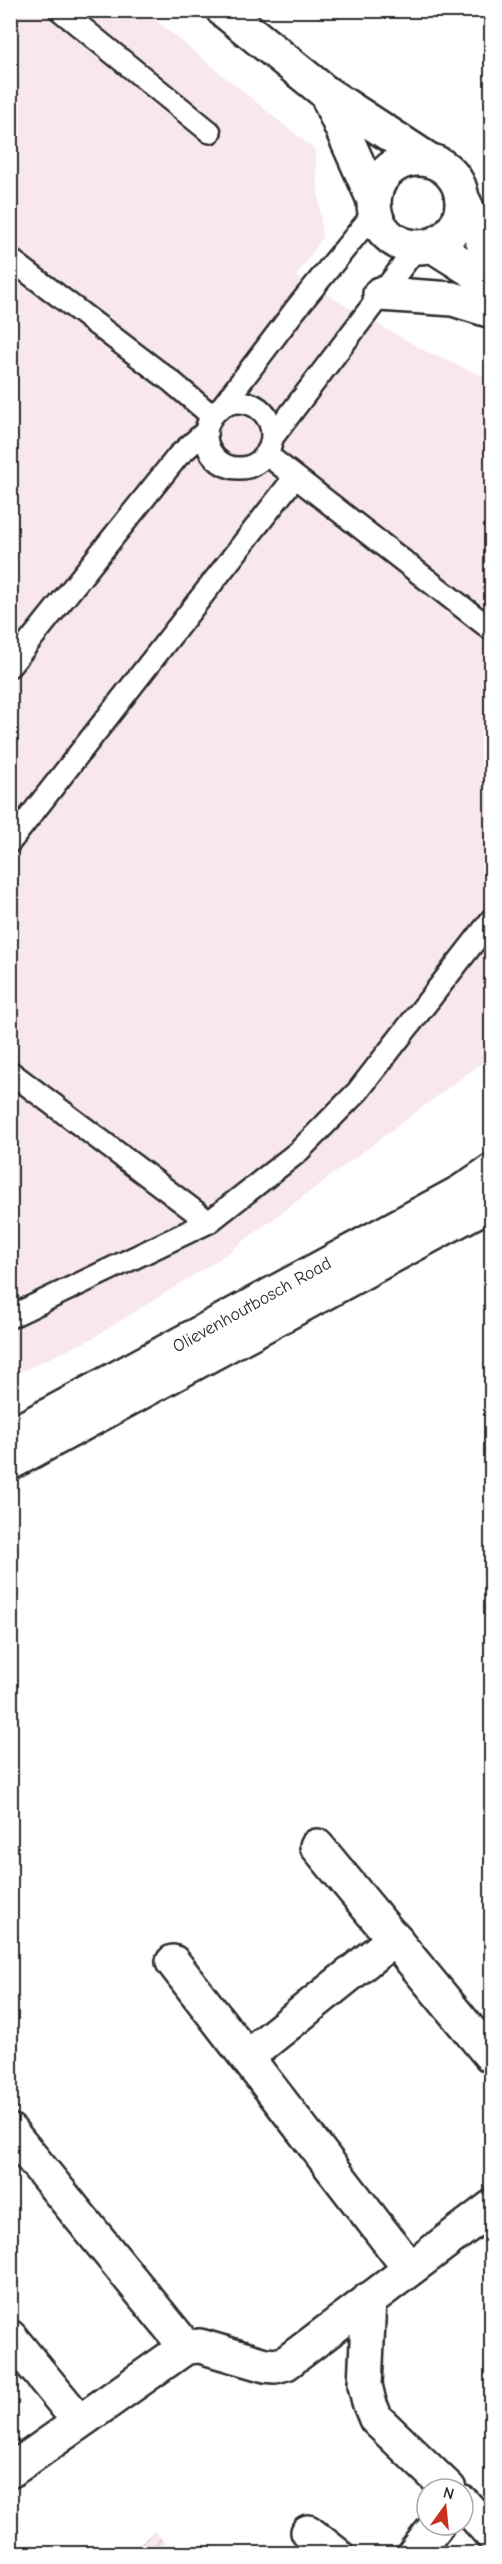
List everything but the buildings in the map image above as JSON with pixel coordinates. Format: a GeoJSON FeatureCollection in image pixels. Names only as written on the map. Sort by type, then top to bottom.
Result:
{"type":"FeatureCollection","features":[{"type":"Feature","properties":{"kind":"street"},"geometry":{"type":"LineString","coordinates":[[223,10],[326,93],[452,173],[492,260]]}},
{"type":"Feature","properties":{"kind":"street"},"geometry":{"type":"LineString","coordinates":[[242,10],[274,50]]}},
{"type":"Feature","properties":{"kind":"street"},"geometry":{"type":"LineString","coordinates":[[326,93],[374,205],[380,226],[389,237],[402,245],[425,246],[445,238],[455,227],[461,214],[463,200]]}},
{"type":"Feature","properties":{"kind":"street"},"geometry":{"type":"LineString","coordinates":[[374,205],[377,183],[386,171],[412,158],[427,159]]}},
{"type":"Feature","properties":{"kind":"street"},"geometry":{"type":"LineString","coordinates":[[425,246],[492,283]]}},
{"type":"Feature","properties":{"kind":"street"},"geometry":{"type":"LineString","coordinates":[[380,294],[453,298],[492,311]]}},
{"type":"Feature","properties":{"kind":"street","name":"Olievenhoutbosch Road"},"geometry":{"type":"LineString","coordinates":[[10,1436],[461,1191],[492,1171]]}},
{"type":"Feature","properties":{"kind":"street","name":"Olievenhoutbosch Road"},"geometry":{"type":"LineString","coordinates":[[10,1463],[492,1202]]}},
{"type":"Feature","properties":{"kind":"street"},"geometry":{"type":"LineString","coordinates":[[317,1846],[490,2055]]}},
{"type":"Feature","properties":{"kind":"street"},"geometry":{"type":"LineString","coordinates":[[247,2057],[395,1938]]}},
{"type":"Feature","properties":{"kind":"street"},"geometry":{"type":"LineString","coordinates":[[173,1962],[410,2269]]}},
{"type":"Feature","properties":{"kind":"street"},"geometry":{"type":"LineString","coordinates":[[10,2131],[186,2347]]}},
{"type":"Feature","properties":{"kind":"street"},"geometry":{"type":"LineString","coordinates":[[10,2471],[186,2347],[200,2346],[253,2362],[276,2366],[286,2363],[492,2207]]}},
{"type":"Feature","properties":{"kind":"street"},"geometry":{"type":"LineString","coordinates":[[369,2300],[365,2385],[369,2402],[376,2419],[436,2477]]}},
{"type":"Feature","properties":{"kind":"street"},"geometry":{"type":"LineString","coordinates":[[10,2337],[79,2421]]}},
{"type":"Feature","properties":{"kind":"street"},"geometry":{"type":"LineString","coordinates":[[475,2516],[492,2535]]}},
{"type":"Feature","properties":{"kind":"street"},"geometry":{"type":"LineString","coordinates":[[308,2532],[336,2553]]}},
{"type":"Feature","properties":{"kind":"street"},"geometry":{"type":"LineString","coordinates":[[414,2553],[427,2537]]}},
{"type":"Feature","properties":{"kind":"lane"},"geometry":{"type":"LineString","coordinates":[[60,10],[210,132]]}},
{"type":"Feature","properties":{"kind":"lane"},"geometry":{"type":"LineString","coordinates":[[10,666],[178,456],[214,417],[374,205]]}},
{"type":"Feature","properties":{"kind":"lane"},"geometry":{"type":"LineString","coordinates":[[425,246],[380,294],[269,446],[257,463],[246,467],[227,466],[212,455],[206,444],[214,417],[236,401],[258,407],[271,426],[269,446],[295,477],[492,630]]}},
{"type":"Feature","properties":{"kind":"lane"},"geometry":{"type":"LineString","coordinates":[[10,259],[172,382],[214,417]]}},
{"type":"Feature","properties":{"kind":"lane"},"geometry":{"type":"LineString","coordinates":[[10,842],[295,477]]}},
{"type":"Feature","properties":{"kind":"lane"},"geometry":{"type":"LineString","coordinates":[[10,1317],[209,1222],[298,1152],[358,1091],[492,919]]}},
{"type":"Feature","properties":{"kind":"lane"},"geometry":{"type":"LineString","coordinates":[[10,1072],[209,1222]]}},
{"type":"Feature","properties":{"kind":"shaded area"},"geometry":{"type":"Polygon","coordinates":[[[10,11],[144,11],[315,150],[322,238],[296,277],[425,351],[492,380],[491,1056],[221,1258],[93,1338],[11,1376],[10,11]]]}},
{"type":"Feature","properties":{"kind":"shaded area"},"geometry":{"type":"Polygon","coordinates":[[[155,2531],[173,2553],[128,2553],[155,2531]]]}}]}
